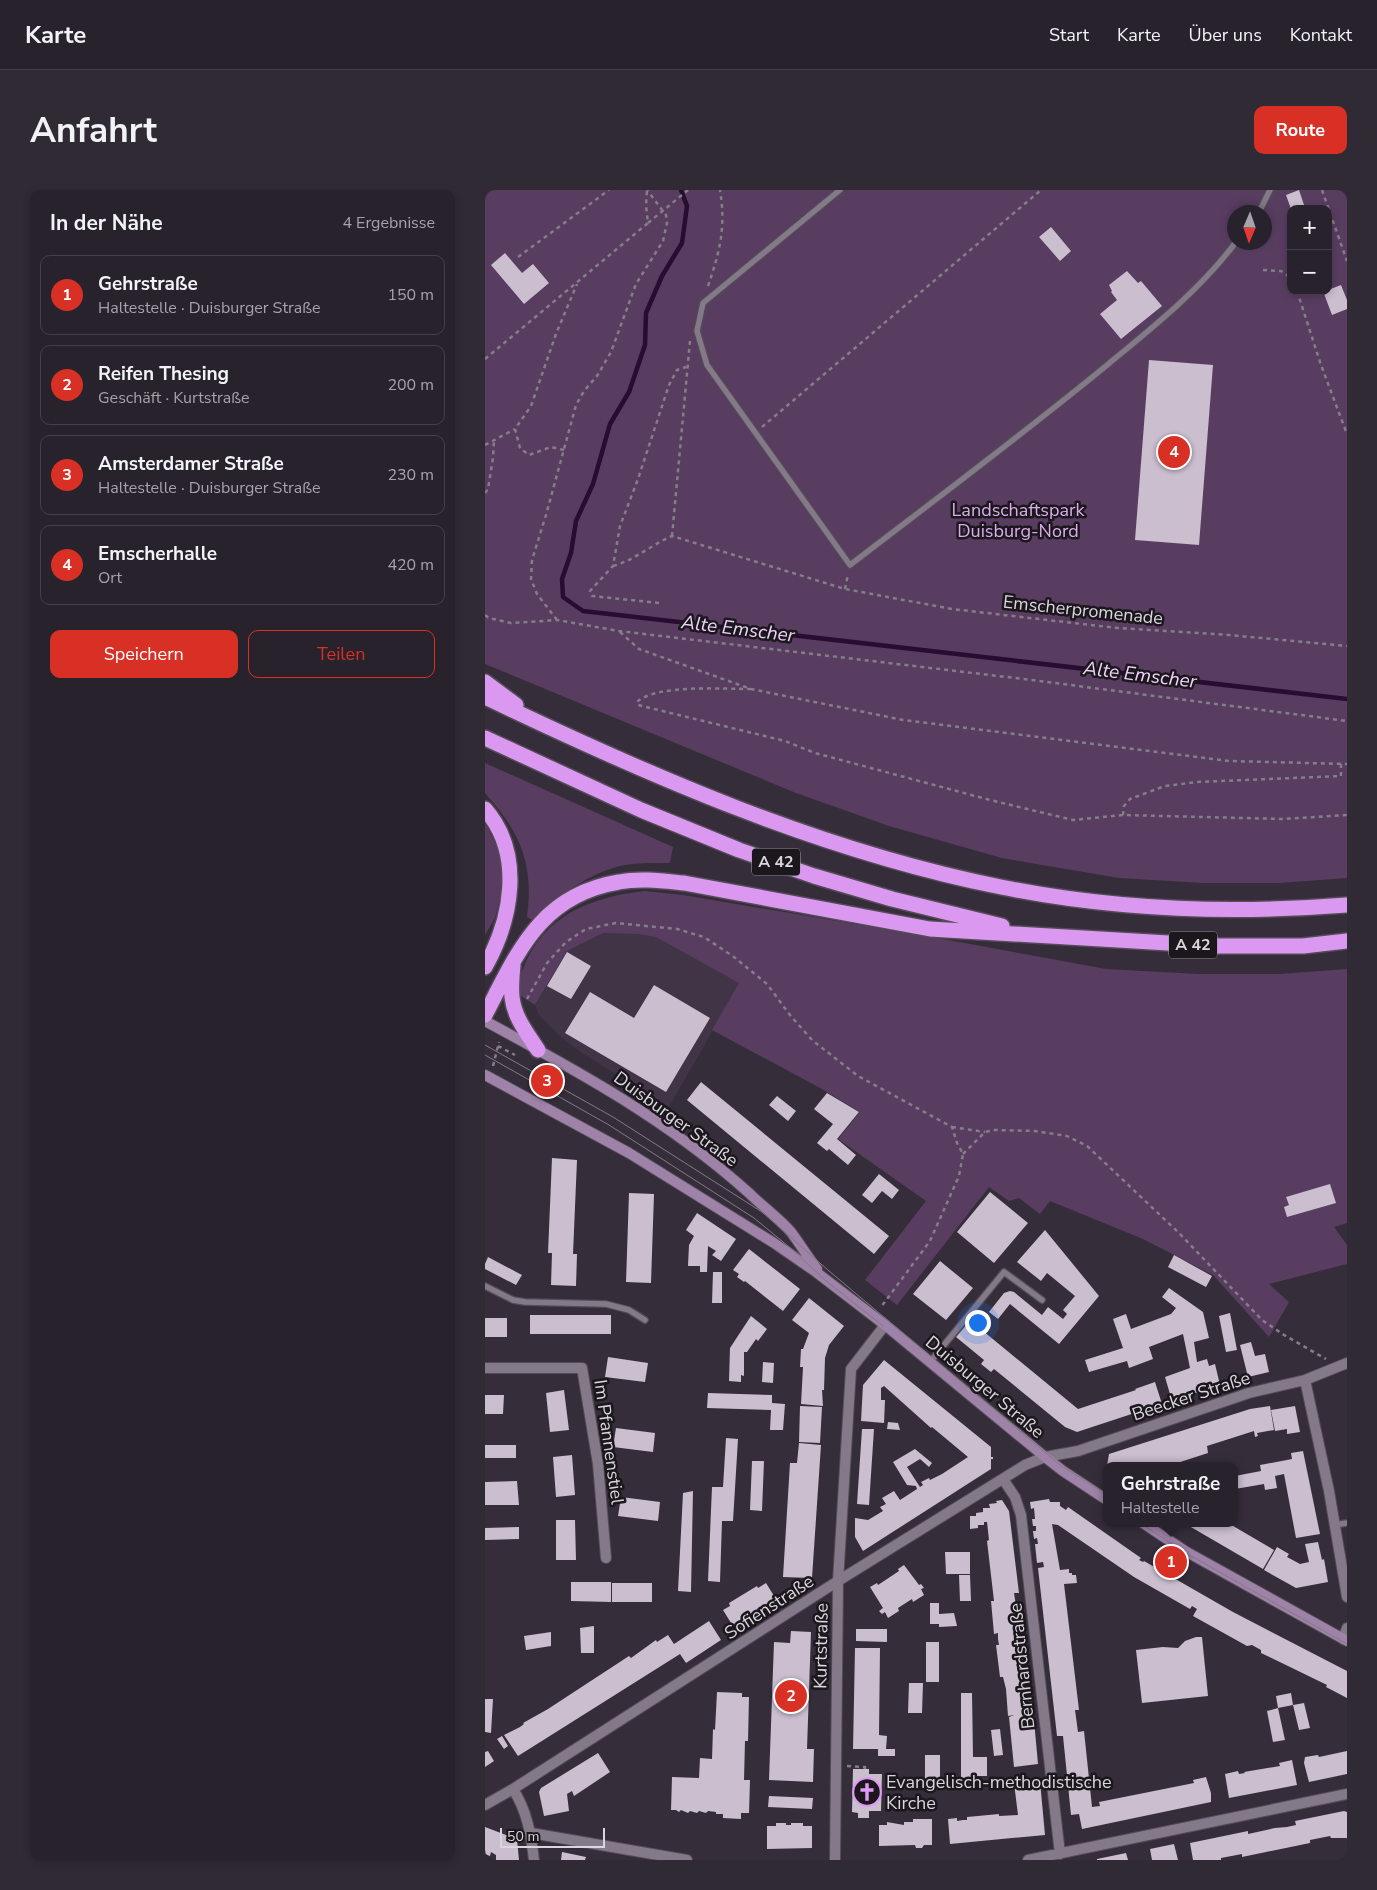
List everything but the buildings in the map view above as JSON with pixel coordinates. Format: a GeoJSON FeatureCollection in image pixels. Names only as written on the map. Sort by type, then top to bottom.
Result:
{"type":"FeatureCollection","features":[{"type":"Feature","properties":{"kind":"highway"},"geometry":{"type":"LineString","coordinates":[[485,682],[546,726]]}},
{"type":"Feature","properties":{"kind":"highway","name":"A 42"},"geometry":{"type":"LineString","coordinates":[[485,697],[686,788],[784,825],[857,850],[913,866],[1001,887],[1070,899],[1139,906],[1271,910],[1347,905]]}},
{"type":"Feature","properties":{"kind":"highway","name":"A 42"},"geometry":{"type":"LineString","coordinates":[[485,738],[641,810],[739,850],[892,899],[1000,926],[1083,938],[1219,946],[1303,946],[1347,941]]}},
{"type":"Feature","properties":{"kind":"highway"},"geometry":{"type":"LineString","coordinates":[[485,809],[491,816],[505,843],[510,869],[511,888],[507,912],[493,953],[485,967]]}},
{"type":"Feature","properties":{"kind":"highway"},"geometry":{"type":"LineString","coordinates":[[485,1015],[523,943],[548,913],[573,896],[601,886],[620,882],[684,882],[930,929],[1083,938]]}},
{"type":"Feature","properties":{"kind":"highway"},"geometry":{"type":"LineString","coordinates":[[485,947],[501,930]]}},
{"type":"Feature","properties":{"kind":"highway"},"geometry":{"type":"LineString","coordinates":[[513,962],[512,996],[514,1008],[538,1050]]}},
{"type":"Feature","properties":{"kind":"main road","name":"Duisburger Straße"},"geometry":{"type":"LineString","coordinates":[[485,1021],[587,1076],[631,1104],[711,1162],[789,1230],[822,1276]]}},
{"type":"Feature","properties":{"kind":"main road","name":"Duisburger Straße"},"geometry":{"type":"LineString","coordinates":[[485,1075],[629,1153],[774,1243],[822,1276],[874,1316],[1045,1458],[1103,1497]]}},
{"type":"Feature","properties":{"kind":"main road"},"geometry":{"type":"LineString","coordinates":[[1149,1527],[1185,1551],[1345,1640]]}},
{"type":"Feature","properties":{"kind":"street","name":"Kurtstraße"},"geometry":{"type":"LineString","coordinates":[[835,1860],[839,1581],[851,1369],[885,1325]]}},
{"type":"Feature","properties":{"kind":"street","name":"Beecker Straße"},"geometry":{"type":"LineString","coordinates":[[1045,1458],[1078,1451],[1249,1393],[1305,1380],[1343,1365]]}},
{"type":"Feature","properties":{"kind":"street","name":"Im Pfannenstiel"},"geometry":{"type":"LineString","coordinates":[[485,1368],[582,1368],[598,1464],[606,1558]]}},
{"type":"Feature","properties":{"kind":"street"},"geometry":{"type":"LineString","coordinates":[[1305,1380],[1347,1597]]}},
{"type":"Feature","properties":{"kind":"street","name":"Sofienstraße"},"geometry":{"type":"LineString","coordinates":[[485,1805],[1025,1464],[1045,1458]]}},
{"type":"Feature","properties":{"kind":"street","name":"Bernhardstraße"},"geometry":{"type":"LineString","coordinates":[[1003,1478],[1015,1497],[1021,1515],[1060,1854]]}},
{"type":"Feature","properties":{"kind":"street"},"geometry":{"type":"LineString","coordinates":[[1345,1640],[1347,1628]]}},
{"type":"Feature","properties":{"kind":"street","name":"Sofienstraße"},"geometry":{"type":"LineString","coordinates":[[485,1797],[513,1789]]}},
{"type":"Feature","properties":{"kind":"street"},"geometry":{"type":"LineString","coordinates":[[513,1789],[522,1804],[531,1833],[534,1860]]}},
{"type":"Feature","properties":{"kind":"street"},"geometry":{"type":"LineString","coordinates":[[1028,1860],[1347,1794]]}},
{"type":"Feature","properties":{"kind":"street"},"geometry":{"type":"LineString","coordinates":[[531,1833],[687,1860]]}},
{"type":"Feature","properties":{"kind":"lane"},"geometry":{"type":"LineString","coordinates":[[840,190],[703,303],[697,331],[707,365],[850,566],[1059,405],[1172,311],[1230,250]]}},
{"type":"Feature","properties":{"kind":"lane"},"geometry":{"type":"LineString","coordinates":[[1262,205],[1269,190]]}},
{"type":"Feature","properties":{"kind":"lane"},"geometry":{"type":"LineString","coordinates":[[930,1362],[1004,1272],[1042,1300]]}},
{"type":"Feature","properties":{"kind":"lane"},"geometry":{"type":"LineString","coordinates":[[485,1286],[513,1300],[606,1304],[629,1310],[645,1320]]}},
{"type":"Feature","properties":{"kind":"lane"},"geometry":{"type":"LineString","coordinates":[[1334,1525],[1347,1523]]}},
{"type":"Feature","properties":{"kind":"path"},"geometry":{"type":"LineString","coordinates":[[518,257],[609,190]]}},
{"type":"Feature","properties":{"kind":"path"},"geometry":{"type":"LineString","coordinates":[[647,190],[648,223]]}},
{"type":"Feature","properties":{"kind":"path"},"geometry":{"type":"LineString","coordinates":[[557,620],[537,594],[531,578],[532,560],[576,405],[584,391],[597,376],[611,352],[636,284],[663,241],[667,223],[666,215],[647,190]]}},
{"type":"Feature","properties":{"kind":"path"},"geometry":{"type":"LineString","coordinates":[[485,359],[688,190]]}},
{"type":"Feature","properties":{"kind":"path"},"geometry":{"type":"LineString","coordinates":[[703,303],[721,246],[723,210],[720,190]]}},
{"type":"Feature","properties":{"kind":"path"},"geometry":{"type":"LineString","coordinates":[[756,432],[1041,190]]}},
{"type":"Feature","properties":{"kind":"path"},"geometry":{"type":"LineString","coordinates":[[1322,190],[1347,261]]}},
{"type":"Feature","properties":{"kind":"path"},"geometry":{"type":"LineString","coordinates":[[1263,270],[1281,271],[1287,275]]}},
{"type":"Feature","properties":{"kind":"path"},"geometry":{"type":"LineString","coordinates":[[485,445],[515,429],[531,406],[556,334],[578,282]]}},
{"type":"Feature","properties":{"kind":"path"},"geometry":{"type":"LineString","coordinates":[[1298,295],[1321,366],[1347,434]]}},
{"type":"Feature","properties":{"kind":"path"},"geometry":{"type":"LineString","coordinates":[[659,603],[592,596],[590,591],[613,566],[624,563],[672,536],[688,344],[697,331]]}},
{"type":"Feature","properties":{"kind":"path"},"geometry":{"type":"LineString","coordinates":[[613,566],[620,526],[638,479],[669,385],[677,370],[686,367]]}},
{"type":"Feature","properties":{"kind":"path"},"geometry":{"type":"LineString","coordinates":[[515,429],[520,448],[529,455],[551,447],[563,450]]}},
{"type":"Feature","properties":{"kind":"path"},"geometry":{"type":"LineString","coordinates":[[485,492],[488,488],[494,440]]}},
{"type":"Feature","properties":{"kind":"path","name":"Emscherpromenade"},"geometry":{"type":"LineString","coordinates":[[672,536],[845,589],[952,609],[1117,628],[1229,635],[1347,646]]}},
{"type":"Feature","properties":{"kind":"path"},"geometry":{"type":"LineString","coordinates":[[845,589],[850,566]]}},
{"type":"Feature","properties":{"kind":"path"},"geometry":{"type":"LineString","coordinates":[[485,615],[489,618],[511,623],[557,620],[619,631],[1032,680],[1347,721]]}},
{"type":"Feature","properties":{"kind":"path"},"geometry":{"type":"LineString","coordinates":[[619,631],[639,649],[751,689],[903,720],[1229,761],[1347,764]]}},
{"type":"Feature","properties":{"kind":"path"},"geometry":{"type":"LineString","coordinates":[[751,689],[701,688],[655,692],[641,698],[637,702],[638,705],[785,741],[815,753],[990,800],[1073,820],[1123,815],[1282,819],[1347,815]]}},
{"type":"Feature","properties":{"kind":"path"},"geometry":{"type":"LineString","coordinates":[[1123,815],[1124,806],[1130,799],[1165,786],[1206,781],[1341,776],[1341,764]]}},
{"type":"Feature","properties":{"kind":"path"},"geometry":{"type":"LineString","coordinates":[[524,1005],[547,963],[566,942],[586,929],[616,923],[677,929],[704,937],[734,957],[767,984],[812,1040],[859,1076],[952,1127],[985,1132],[995,1130],[1035,1130],[1067,1136],[1087,1146],[1179,1233],[1262,1320],[1285,1336],[1343,1365]]}},
{"type":"Feature","properties":{"kind":"path"},"geometry":{"type":"LineString","coordinates":[[499,1046],[515,1055]]}},
{"type":"Feature","properties":{"kind":"path"},"geometry":{"type":"LineString","coordinates":[[952,1127],[957,1144],[963,1154]]}},
{"type":"Feature","properties":{"kind":"path"},"geometry":{"type":"LineString","coordinates":[[874,1316],[930,1241],[959,1176],[963,1154],[985,1132]]}},
{"type":"Feature","properties":{"kind":"path"},"geometry":{"type":"LineString","coordinates":[[853,1766],[865,1767],[865,1769]]}},
{"type":"Feature","properties":{"kind":"shaded area"},"geometry":{"type":"Polygon","coordinates":[[[603,933],[637,934],[656,937],[740,983],[669,1107],[582,1053],[563,1039],[539,1015],[535,1006],[567,951],[603,933]]]}},
{"type":"Feature","properties":{"kind":"green space","name":"Landschaftspark Duisburg-Nord"},"geometry":{"type":"Polygon","coordinates":[[[485,190],[1347,190],[1347,878],[1279,883],[1203,883],[1119,878],[1002,858],[889,826],[796,793],[485,664],[485,190]]]}},
{"type":"Feature","properties":{"kind":"green space"},"geometry":{"type":"Polygon","coordinates":[[[485,763],[673,847],[670,863],[641,863],[601,872],[570,890],[534,921],[527,917],[528,881],[522,850],[508,822],[485,793],[485,763]]]}},
{"type":"Feature","properties":{"kind":"green space"},"geometry":{"type":"Polygon","coordinates":[[[485,823],[498,849],[503,866],[501,895],[495,918],[485,935],[485,823]]]}},
{"type":"Feature","properties":{"kind":"green space"},"geometry":{"type":"Polygon","coordinates":[[[645,891],[683,895],[926,936],[1106,969],[1198,974],[1280,974],[1347,969],[1347,1223],[1334,1227],[1347,1245],[1347,1264],[1269,1284],[1289,1302],[1269,1337],[1213,1275],[1143,1239],[1050,1201],[1040,1214],[1019,1198],[1009,1201],[989,1187],[897,1305],[865,1280],[926,1201],[838,1139],[860,1112],[822,1089],[712,1030],[739,983],[656,937],[637,934],[603,933],[567,951],[535,1005],[518,994],[521,974],[531,952],[542,936],[556,923],[571,912],[588,904],[606,898],[645,891]]]}},
{"type":"Feature","properties":{"kind":"waterway","name":"Alte Emscher"},"geometry":{"type":"LineString","coordinates":[[681,190],[687,206],[682,243],[662,276],[646,313],[645,345],[629,392],[610,424],[593,484],[576,521],[571,553],[562,579],[563,597],[583,611],[1347,699]]}},
{"type":"Feature","properties":{"kind":"tram line"},"geometry":{"type":"LineString","coordinates":[[485,1045],[613,1117],[762,1212],[829,1271],[1059,1464],[1103,1492]]}},
{"type":"Feature","properties":{"kind":"tram line"},"geometry":{"type":"LineString","coordinates":[[485,1055],[609,1125],[754,1218],[794,1251],[826,1281],[883,1326]]}},
{"type":"Feature","properties":{"kind":"tram line"},"geometry":{"type":"LineString","coordinates":[[1146,1527],[1184,1552],[1347,1644]]}},
{"type":"Feature","properties":{"kind":"place","name":"Emscherhalle"},"geometry":{"type":"Point","coordinates":[1174,452]}},
{"type":"Feature","properties":{"kind":"place","name":"Amsterdamer Straße"},"geometry":{"type":"Point","coordinates":[547,1081]}},
{"type":"Feature","properties":{"kind":"place","name":"Gehrstraße"},"geometry":{"type":"Point","coordinates":[1171,1562]}},
{"type":"Feature","properties":{"kind":"place","name":"Reifen Thesing"},"geometry":{"type":"Point","coordinates":[791,1696]}},
{"type":"Feature","properties":{"kind":"place","name":"Evangelisch-methodistische Kirche"},"geometry":{"type":"Point","coordinates":[867,1792]}}]}
